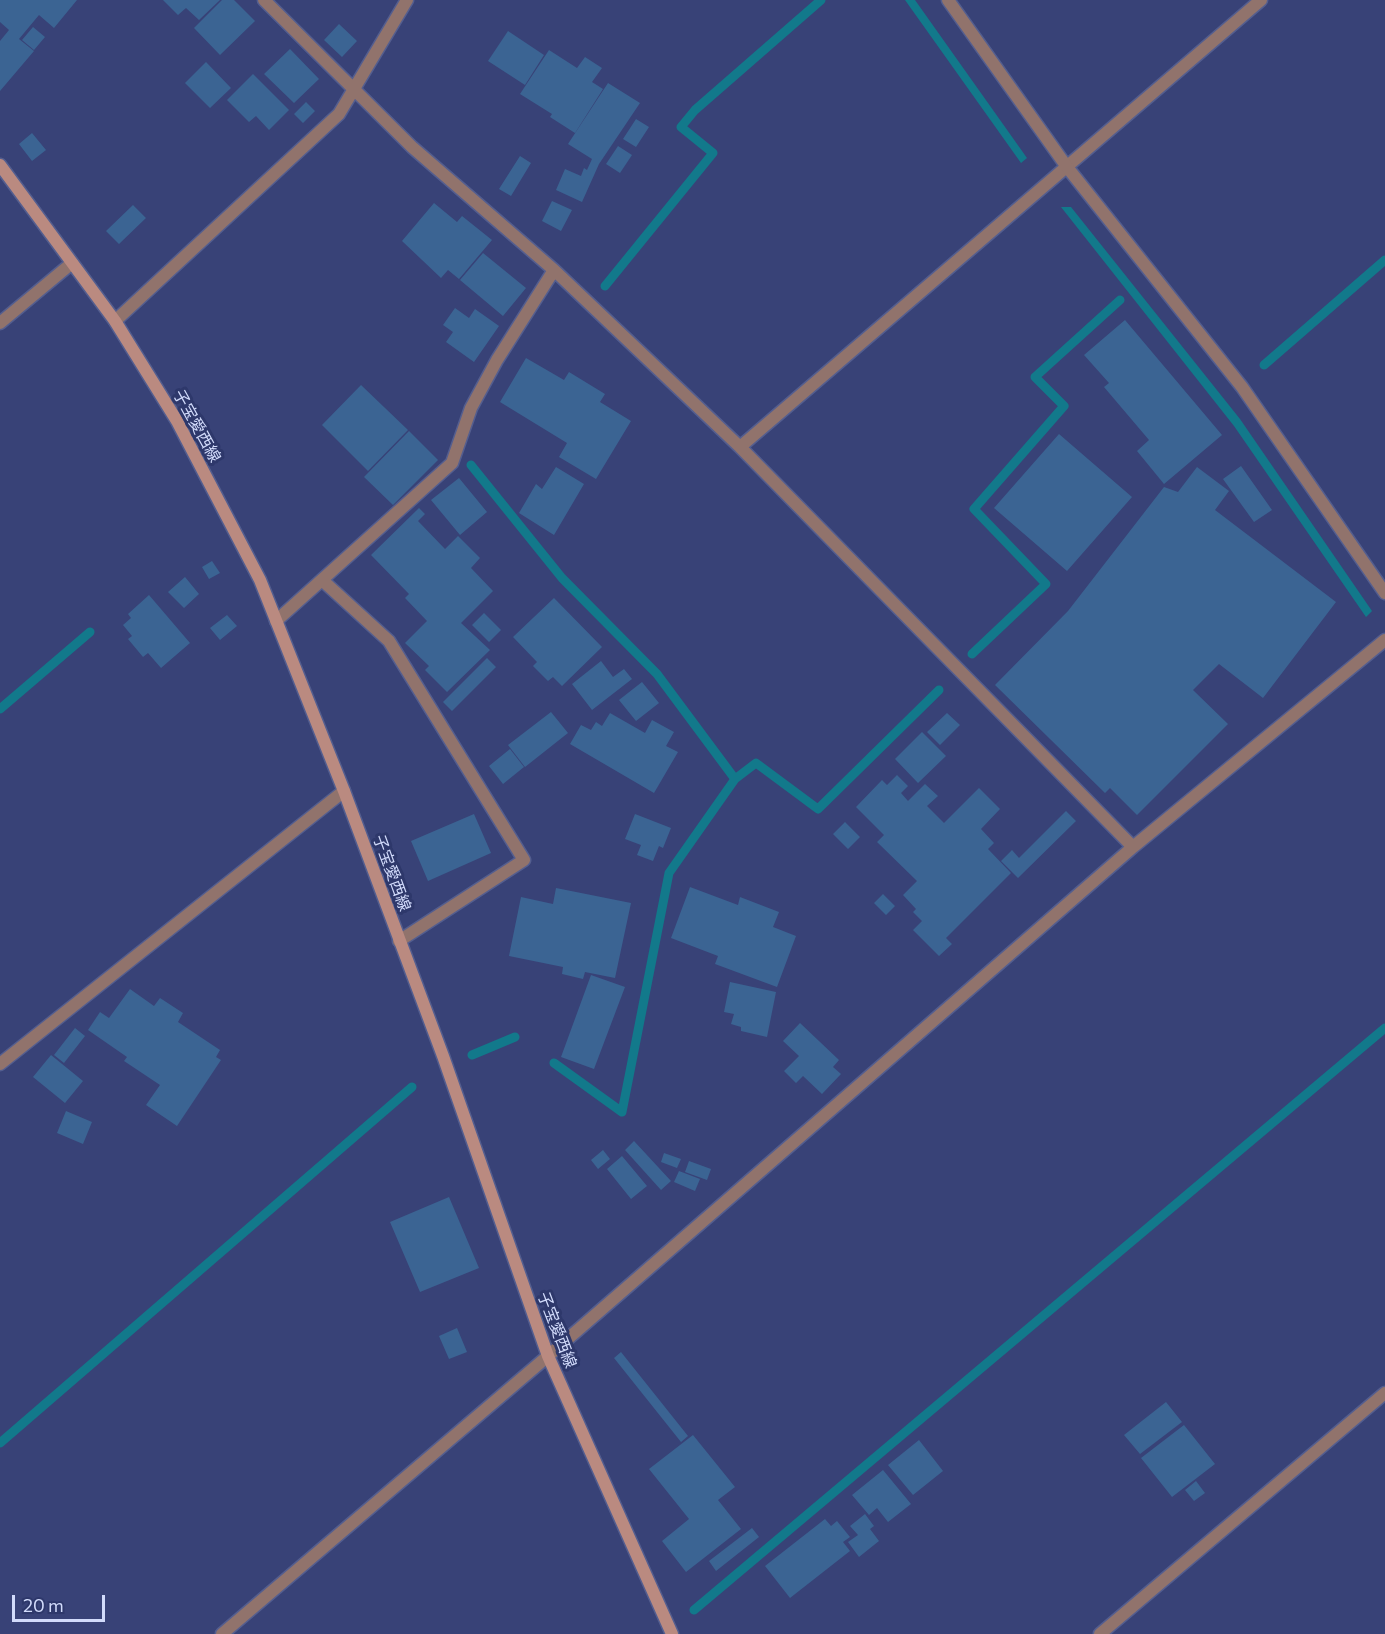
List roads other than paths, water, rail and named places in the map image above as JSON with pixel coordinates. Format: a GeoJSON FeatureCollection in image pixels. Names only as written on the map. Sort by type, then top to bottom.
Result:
{"type":"FeatureCollection","features":[{"type":"Feature","properties":{"kind":"main road","name":"子宝愛西線"},"geometry":{"type":"LineString","coordinates":[[0,165],[115,321],[177,421],[260,580],[344,791],[443,1056],[548,1356],[672,1634]]}},
{"type":"Feature","properties":{"kind":"street"},"geometry":{"type":"LineString","coordinates":[[264,0],[412,147],[554,270],[740,447],[1133,847]]}},
{"type":"Feature","properties":{"kind":"street"},"geometry":{"type":"LineString","coordinates":[[115,321],[339,114],[352,88],[407,0]]}},
{"type":"Feature","properties":{"kind":"street"},"geometry":{"type":"LineString","coordinates":[[948,0],[1067,167],[1242,387],[1385,593]]}},
{"type":"Feature","properties":{"kind":"street"},"geometry":{"type":"LineString","coordinates":[[740,447],[1261,0]]}},
{"type":"Feature","properties":{"kind":"street"},"geometry":{"type":"LineString","coordinates":[[0,323],[72,263]]}},
{"type":"Feature","properties":{"kind":"street"},"geometry":{"type":"LineString","coordinates":[[276,621],[452,463],[471,408],[497,360],[554,270]]}},
{"type":"Feature","properties":{"kind":"street"},"geometry":{"type":"LineString","coordinates":[[322,580],[389,641],[524,860],[399,941]]}},
{"type":"Feature","properties":{"kind":"street"},"geometry":{"type":"LineString","coordinates":[[222,1634],[548,1356],[1133,847],[1385,640]]}},
{"type":"Feature","properties":{"kind":"street"},"geometry":{"type":"LineString","coordinates":[[0,1064],[344,791]]}},
{"type":"Feature","properties":{"kind":"street"},"geometry":{"type":"LineString","coordinates":[[1100,1634],[1385,1393]]}},
{"type":"Feature","properties":{"kind":"waterway"},"geometry":{"type":"LineString","coordinates":[[605,286],[713,153],[681,127],[695,110],[821,0]]}},
{"type":"Feature","properties":{"kind":"waterway"},"geometry":{"type":"LineString","coordinates":[[1264,365],[1385,260]]}},
{"type":"Feature","properties":{"kind":"waterway"},"geometry":{"type":"LineString","coordinates":[[972,654],[1046,584],[974,509],[1064,406],[1035,377],[1120,300]]}},
{"type":"Feature","properties":{"kind":"waterway"},"geometry":{"type":"LineString","coordinates":[[471,465],[562,578],[657,674],[735,779]]}},
{"type":"Feature","properties":{"kind":"waterway"},"geometry":{"type":"LineString","coordinates":[[0,709],[90,632]]}},
{"type":"Feature","properties":{"kind":"waterway"},"geometry":{"type":"LineString","coordinates":[[554,1063],[622,1112],[669,873],[735,779],[756,763],[818,809],[939,690]]}},
{"type":"Feature","properties":{"kind":"waterway"},"geometry":{"type":"LineString","coordinates":[[694,1610],[1385,1028]]}},
{"type":"Feature","properties":{"kind":"waterway"},"geometry":{"type":"LineString","coordinates":[[472,1055],[515,1037]]}},
{"type":"Feature","properties":{"kind":"waterway"},"geometry":{"type":"LineString","coordinates":[[0,1443],[412,1087]]}}]}
